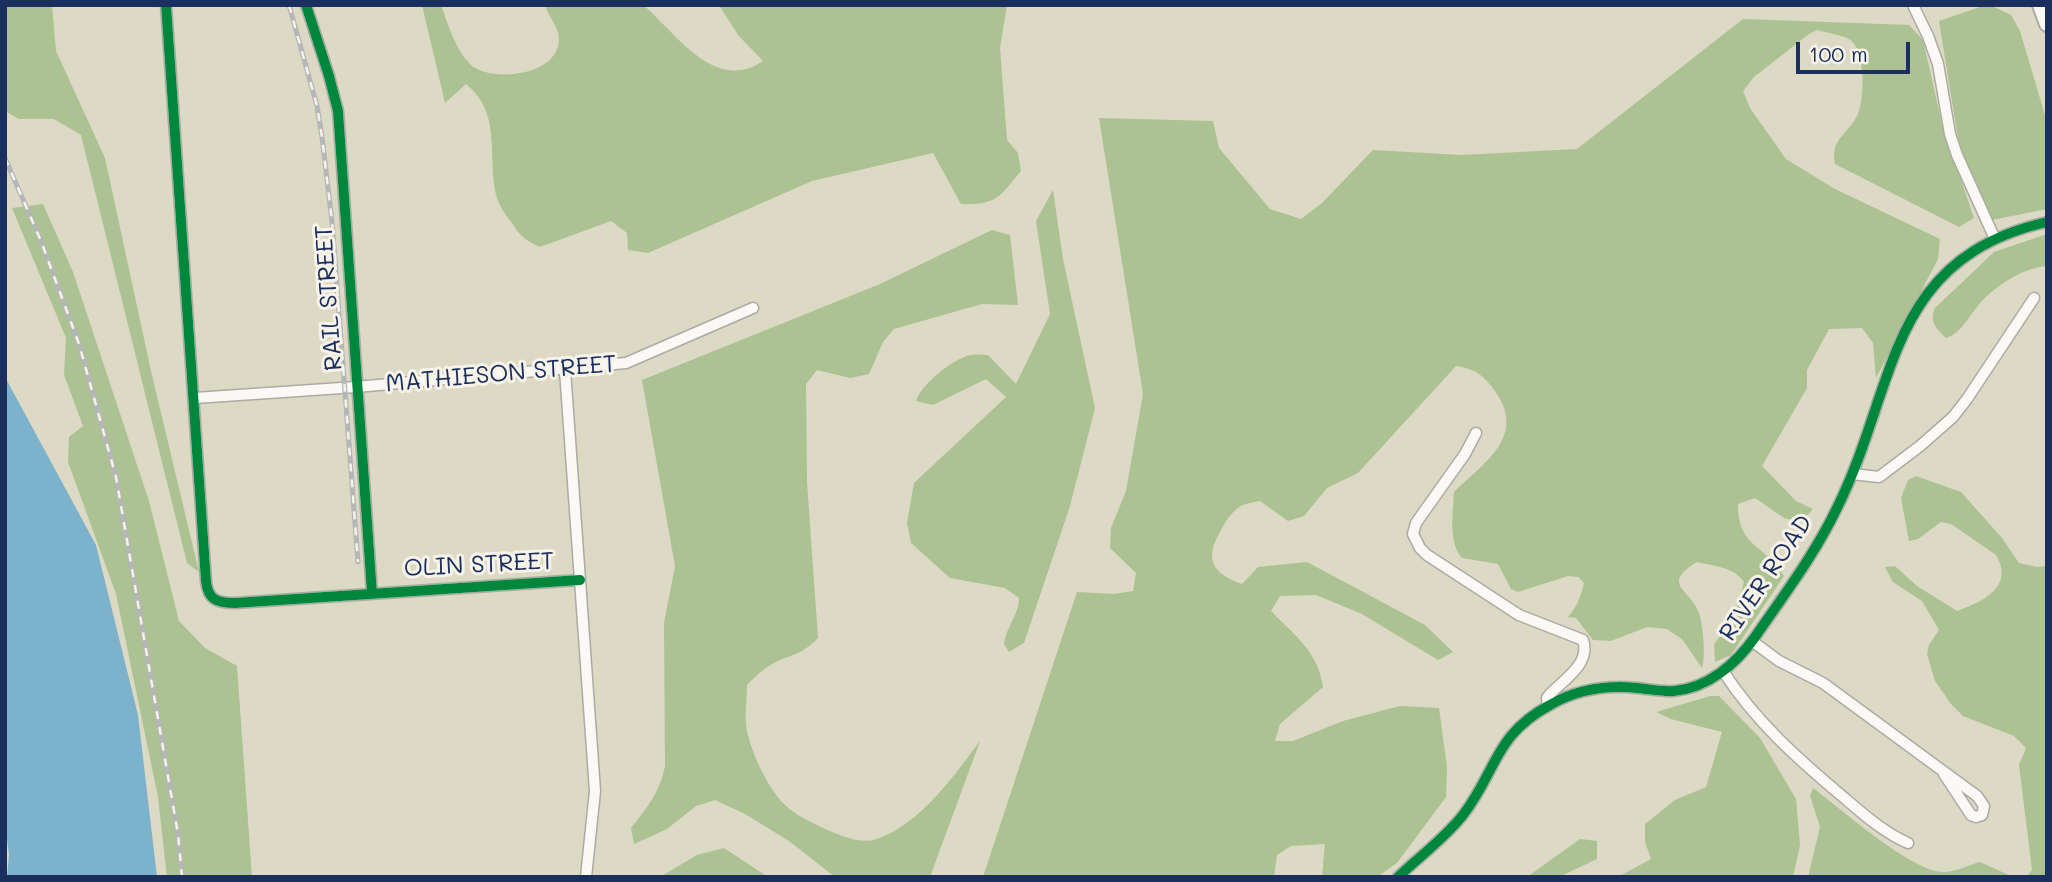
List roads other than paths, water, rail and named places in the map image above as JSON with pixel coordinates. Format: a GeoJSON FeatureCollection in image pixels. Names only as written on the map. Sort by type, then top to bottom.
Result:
{"type":"FeatureCollection","features":[{"type":"Feature","properties":{"kind":"highway"},"geometry":{"type":"LineString","coordinates":[[2040,5],[2047,24]]}},
{"type":"Feature","properties":{"kind":"street"},"geometry":{"type":"LineString","coordinates":[[166,5],[195,398]]}},
{"type":"Feature","properties":{"kind":"street","name":"RAIL STREET"},"geometry":{"type":"LineString","coordinates":[[306,5],[338,110],[372,593]]}},
{"type":"Feature","properties":{"kind":"street"},"geometry":{"type":"LineString","coordinates":[[1913,5],[1936,57],[1950,134],[1957,155],[1995,239]]}},
{"type":"Feature","properties":{"kind":"street","name":"RIVER ROAD"},"geometry":{"type":"LineString","coordinates":[[1398,877],[1462,816],[1507,738],[1525,720],[1548,706],[1595,689],[1623,687],[1673,691],[1690,688],[1723,671],[1752,641],[1821,538],[1838,507],[1898,346],[1912,314],[1932,286],[1950,268],[1995,239],[2047,222]]}},
{"type":"Feature","properties":{"kind":"street"},"geometry":{"type":"LineString","coordinates":[[1852,474],[1879,477],[1920,446],[1952,416],[1967,399],[2034,298]]}},
{"type":"Feature","properties":{"kind":"street","name":"MATHIESON STREET"},"geometry":{"type":"LineString","coordinates":[[195,398],[626,363],[753,308]]}},
{"type":"Feature","properties":{"kind":"street"},"geometry":{"type":"LineString","coordinates":[[565,370],[595,791],[586,877]]}},
{"type":"Feature","properties":{"kind":"street","name":"OLIN STREET"},"geometry":{"type":"LineString","coordinates":[[195,398],[206,581],[209,596],[214,600],[235,603],[580,580]]}},
{"type":"Feature","properties":{"kind":"street"},"geometry":{"type":"LineString","coordinates":[[1476,433],[1465,454],[1416,523],[1413,534],[1427,555],[1494,601],[1531,621],[1583,640],[1586,650],[1583,661],[1550,694],[1547,698],[1548,706]]}},
{"type":"Feature","properties":{"kind":"street"},"geometry":{"type":"LineString","coordinates":[[1752,641],[1779,661],[1823,683],[1982,800],[1982,815],[1971,815],[1944,774]]}},
{"type":"Feature","properties":{"kind":"street"},"geometry":{"type":"LineString","coordinates":[[1723,671],[1745,701],[1792,754],[1892,835],[1909,843]]}},
{"type":"Feature","properties":{"kind":"water"},"geometry":{"type":"Polygon","coordinates":[[[5,377],[96,545],[138,715],[157,877],[7,877],[5,377]]]}},
{"type":"Feature","properties":{"kind":"railway"},"geometry":{"type":"LineString","coordinates":[[289,5],[317,106],[322,137],[332,222],[358,562]]}},
{"type":"Feature","properties":{"kind":"railway"},"geometry":{"type":"LineString","coordinates":[[5,158],[41,241],[79,344],[116,477],[178,834],[182,877]]}}]}
